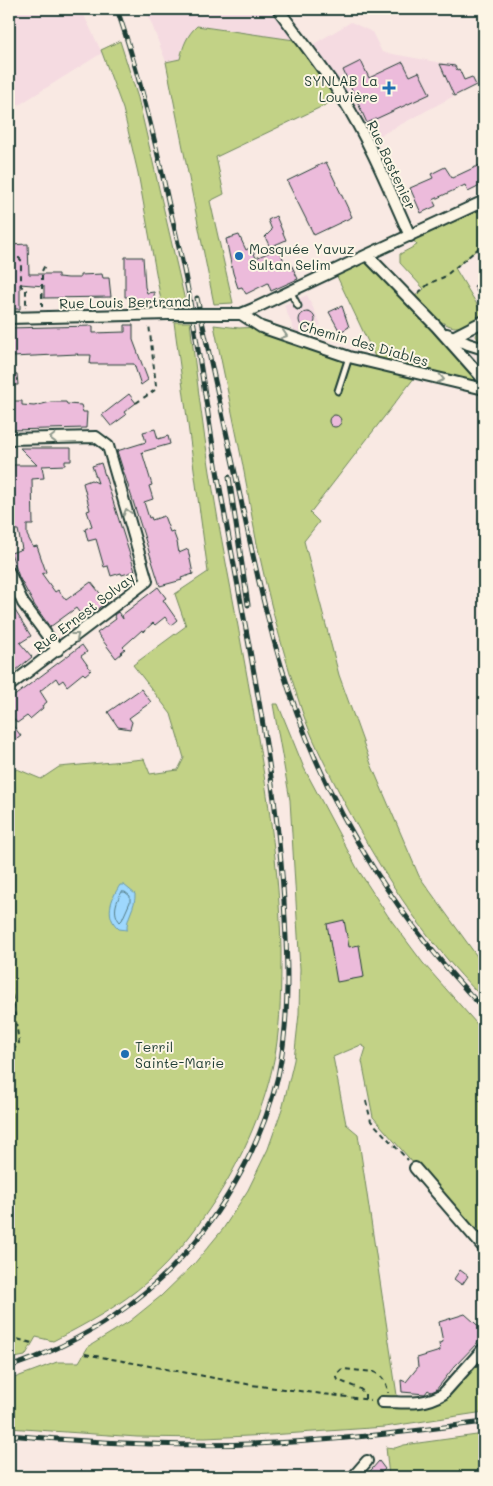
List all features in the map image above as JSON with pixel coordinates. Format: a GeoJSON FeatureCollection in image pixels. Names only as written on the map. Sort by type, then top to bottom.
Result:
{"type":"FeatureCollection","features":[{"type":"Feature","properties":{"kind":"street","name":"Rue Bastenier"},"geometry":{"type":"LineString","coordinates":[[278,9],[335,87],[368,142],[410,236]]}},
{"type":"Feature","properties":{"kind":"street"},"geometry":{"type":"LineString","coordinates":[[237,314],[484,202]]}},
{"type":"Feature","properties":{"kind":"street"},"geometry":{"type":"LineString","coordinates":[[367,254],[436,326],[484,380]]}},
{"type":"Feature","properties":{"kind":"street","name":"Rue Louis Bertrand"},"geometry":{"type":"LineString","coordinates":[[9,318],[237,314]]}},
{"type":"Feature","properties":{"kind":"street","name":"Chemin des Diables"},"geometry":{"type":"LineString","coordinates":[[237,314],[261,327],[349,356],[484,388]]}},
{"type":"Feature","properties":{"kind":"street"},"geometry":{"type":"LineString","coordinates":[[453,337],[484,322]]}},
{"type":"Feature","properties":{"kind":"street"},"geometry":{"type":"LineString","coordinates":[[436,326],[453,337],[484,349]]}},
{"type":"Feature","properties":{"kind":"street","name":"Rue Ernest Solvay"},"geometry":{"type":"LineString","coordinates":[[9,439],[96,437],[108,446],[147,581],[9,686]]}},
{"type":"Feature","properties":{"kind":"street"},"geometry":{"type":"LineString","coordinates":[[9,572],[23,602],[58,650]]}},
{"type":"Feature","properties":{"kind":"street"},"geometry":{"type":"LineString","coordinates":[[414,1168],[484,1248]]}},
{"type":"Feature","properties":{"kind":"street"},"geometry":{"type":"LineString","coordinates":[[385,1397],[419,1403],[437,1398],[443,1394],[484,1348]]}},
{"type":"Feature","properties":{"kind":"street"},"geometry":{"type":"LineString","coordinates":[[353,1477],[367,1461]]}},
{"type":"Feature","properties":{"kind":"lane"},"geometry":{"type":"LineString","coordinates":[[290,291],[298,306]]}},
{"type":"Feature","properties":{"kind":"lane"},"geometry":{"type":"LineString","coordinates":[[338,391],[349,356]]}},
{"type":"Feature","properties":{"kind":"path"},"geometry":{"type":"LineString","coordinates":[[410,300],[430,283],[444,276],[484,245]]}},
{"type":"Feature","properties":{"kind":"path"},"geometry":{"type":"LineString","coordinates":[[9,258],[19,258],[21,260],[21,286],[26,290],[26,318]]}},
{"type":"Feature","properties":{"kind":"path"},"geometry":{"type":"LineString","coordinates":[[42,317],[42,271],[45,265]]}},
{"type":"Feature","properties":{"kind":"path"},"geometry":{"type":"LineString","coordinates":[[136,404],[155,390],[156,386],[148,315]]}},
{"type":"Feature","properties":{"kind":"path"},"geometry":{"type":"LineString","coordinates":[[9,987],[11,988],[19,1043],[9,1055]]}},
{"type":"Feature","properties":{"kind":"path"},"geometry":{"type":"LineString","coordinates":[[366,1101],[371,1121],[414,1168]]}},
{"type":"Feature","properties":{"kind":"path"},"geometry":{"type":"LineString","coordinates":[[9,1337],[32,1343]]}},
{"type":"Feature","properties":{"kind":"path"},"geometry":{"type":"LineString","coordinates":[[85,1354],[252,1385],[366,1399],[365,1393],[360,1389],[338,1380],[336,1375],[342,1369],[374,1372],[387,1384],[385,1397]]}},
{"type":"Feature","properties":{"kind":"shaded area"},"geometry":{"type":"Polygon","coordinates":[[[9,9],[81,9],[102,53],[9,111],[9,9]]]}},
{"type":"Feature","properties":{"kind":"shaded area"},"geometry":{"type":"Polygon","coordinates":[[[146,9],[278,9],[301,41],[197,26],[182,47],[180,59],[166,62],[146,9]]]}},
{"type":"Feature","properties":{"kind":"shaded area"},"geometry":{"type":"Polygon","coordinates":[[[351,22],[372,32],[382,52],[442,63],[453,63],[467,89],[368,142],[307,48],[351,22]]]}},
{"type":"Feature","properties":{"kind":"shaded area"},"geometry":{"type":"Polygon","coordinates":[[[307,295],[321,325],[296,335],[284,305],[307,295]]]}},
{"type":"Feature","properties":{"kind":"green space"},"geometry":{"type":"Polygon","coordinates":[[[197,26],[301,41],[342,97],[216,157],[224,194],[210,201],[233,303],[214,304],[166,62],[180,59],[186,41],[197,26]]]}},
{"type":"Feature","properties":{"kind":"green space"},"geometry":{"type":"Polygon","coordinates":[[[120,41],[138,98],[186,305],[162,306],[138,173],[123,109],[101,50],[120,41]]]}},
{"type":"Feature","properties":{"kind":"green space"},"geometry":{"type":"Polygon","coordinates":[[[484,201],[484,245],[455,268],[484,316],[456,327],[445,324],[428,314],[484,380],[484,389],[418,373],[310,513],[319,522],[304,541],[339,675],[371,764],[419,876],[484,966],[484,999],[462,976],[421,926],[384,871],[351,815],[306,721],[285,656],[265,581],[214,325],[239,328],[261,327],[378,363],[334,270],[367,255],[410,300],[424,289],[400,263],[400,254],[417,245],[410,236],[484,201]]]}},
{"type":"Feature","properties":{"kind":"green space"},"geometry":{"type":"Polygon","coordinates":[[[174,322],[190,322],[214,496],[269,806],[277,877],[281,949],[280,1016],[275,1055],[266,1093],[236,1165],[209,1210],[176,1253],[148,1281],[114,1306],[53,1341],[36,1337],[25,1356],[9,1359],[9,774],[17,769],[41,779],[59,767],[144,759],[150,774],[178,770],[184,758],[171,714],[133,665],[186,626],[175,594],[208,572],[174,322]]]}},
{"type":"Feature","properties":{"kind":"green space"},"geometry":{"type":"Polygon","coordinates":[[[484,325],[484,346],[476,336],[479,329],[484,325]]]}},
{"type":"Feature","properties":{"kind":"green space"},"geometry":{"type":"Polygon","coordinates":[[[273,704],[278,704],[304,768],[357,868],[388,916],[423,963],[484,1032],[484,1244],[373,1117],[362,1061],[366,1048],[361,1045],[333,1057],[346,1124],[358,1134],[398,1402],[428,1402],[484,1348],[484,1412],[385,1427],[205,1438],[137,1437],[9,1428],[9,1380],[57,1362],[79,1362],[88,1347],[130,1321],[161,1296],[194,1264],[223,1229],[248,1190],[268,1149],[283,1106],[294,1060],[299,1014],[300,969],[290,800],[273,704]]]}},
{"type":"Feature","properties":{"kind":"green space"},"geometry":{"type":"Polygon","coordinates":[[[484,1434],[484,1477],[389,1477],[386,1447],[395,1448],[404,1445],[484,1434]]]}},
{"type":"Feature","properties":{"kind":"water"},"geometry":{"type":"Polygon","coordinates":[[[120,885],[124,885],[135,894],[127,930],[119,929],[114,924],[110,913],[110,907],[120,885]]]}},
{"type":"Feature","properties":{"kind":"building","name":"SYNLAB La Louvière"},"geometry":{"type":"Polygon","coordinates":[[[361,61],[369,78],[403,62],[410,76],[419,72],[430,94],[367,123],[343,70],[361,61]]]}},
{"type":"Feature","properties":{"kind":"building"},"geometry":{"type":"Polygon","coordinates":[[[440,64],[455,66],[457,70],[459,69],[464,80],[472,77],[476,85],[454,96],[440,64]]]}},
{"type":"Feature","properties":{"kind":"building"},"geometry":{"type":"Polygon","coordinates":[[[326,162],[352,217],[314,235],[287,181],[326,162]]]}},
{"type":"Feature","properties":{"kind":"building"},"geometry":{"type":"Polygon","coordinates":[[[484,163],[484,184],[468,192],[465,185],[433,200],[436,206],[421,213],[410,188],[433,178],[431,174],[445,167],[452,178],[484,163]]]}},
{"type":"Feature","properties":{"kind":"building"},"geometry":{"type":"Polygon","coordinates":[[[276,216],[286,240],[270,247],[265,237],[272,230],[268,220],[276,216]]]}},
{"type":"Feature","properties":{"kind":"building"},"geometry":{"type":"Polygon","coordinates":[[[239,235],[246,250],[251,247],[256,258],[279,248],[285,264],[290,262],[298,279],[271,291],[268,283],[246,294],[242,287],[238,288],[226,239],[239,235]]]}},
{"type":"Feature","properties":{"kind":"building"},"geometry":{"type":"Polygon","coordinates":[[[28,244],[29,274],[58,274],[58,277],[80,278],[80,275],[102,274],[103,278],[109,278],[111,297],[44,298],[44,286],[20,284],[20,309],[9,309],[9,245],[28,244]]]}},
{"type":"Feature","properties":{"kind":"building"},"geometry":{"type":"Polygon","coordinates":[[[125,257],[143,257],[145,287],[147,293],[154,292],[155,304],[131,306],[131,297],[125,297],[125,257]]]}},
{"type":"Feature","properties":{"kind":"building"},"geometry":{"type":"Polygon","coordinates":[[[484,280],[484,305],[474,286],[484,280]]]}},
{"type":"Feature","properties":{"kind":"building"},"geometry":{"type":"Polygon","coordinates":[[[342,306],[349,327],[340,332],[329,312],[342,306]]]}},
{"type":"Feature","properties":{"kind":"building"},"geometry":{"type":"Polygon","coordinates":[[[307,312],[315,320],[307,328],[299,320],[307,312]]]}},
{"type":"Feature","properties":{"kind":"building"},"geometry":{"type":"Polygon","coordinates":[[[125,325],[133,325],[133,340],[148,380],[141,385],[134,364],[90,364],[91,355],[12,357],[12,354],[9,354],[9,328],[93,326],[93,333],[125,332],[125,325]]]}},
{"type":"Feature","properties":{"kind":"building"},"geometry":{"type":"Polygon","coordinates":[[[17,374],[18,385],[9,385],[9,375],[17,374]]]}},
{"type":"Feature","properties":{"kind":"building"},"geometry":{"type":"Polygon","coordinates":[[[129,394],[136,403],[124,412],[126,415],[111,426],[102,415],[129,394]]]}},
{"type":"Feature","properties":{"kind":"building"},"geometry":{"type":"Polygon","coordinates":[[[9,401],[22,401],[22,405],[34,406],[51,402],[81,405],[83,412],[87,412],[86,428],[10,430],[9,401]]]}},
{"type":"Feature","properties":{"kind":"building"},"geometry":{"type":"Polygon","coordinates":[[[333,415],[337,415],[341,421],[337,427],[333,427],[329,423],[329,419],[333,415]]]}},
{"type":"Feature","properties":{"kind":"building"},"geometry":{"type":"Polygon","coordinates":[[[155,429],[158,439],[168,436],[170,444],[142,452],[152,485],[149,486],[153,499],[144,502],[149,518],[151,517],[152,520],[164,516],[170,532],[173,531],[179,553],[188,549],[193,574],[181,578],[182,580],[160,586],[117,451],[146,442],[143,432],[155,429]]]}},
{"type":"Feature","properties":{"kind":"building"},"geometry":{"type":"Polygon","coordinates":[[[20,448],[71,448],[71,461],[65,461],[65,465],[42,466],[44,478],[32,479],[33,525],[27,525],[27,535],[33,547],[37,546],[46,572],[42,574],[55,592],[58,590],[66,600],[91,582],[107,602],[84,619],[76,608],[50,627],[35,606],[19,577],[11,553],[22,549],[18,530],[10,530],[9,465],[37,465],[20,448]]]}},
{"type":"Feature","properties":{"kind":"building"},"geometry":{"type":"Polygon","coordinates":[[[101,463],[135,571],[122,575],[121,573],[111,576],[108,566],[104,567],[96,539],[88,541],[85,529],[92,526],[87,511],[90,510],[83,483],[91,480],[98,483],[92,466],[101,463]]]}},
{"type":"Feature","properties":{"kind":"building"},"geometry":{"type":"Polygon","coordinates":[[[158,587],[166,598],[163,600],[177,620],[171,625],[165,617],[155,625],[153,623],[123,647],[125,649],[116,658],[97,633],[116,619],[114,615],[118,612],[123,619],[122,615],[158,587]]]}},
{"type":"Feature","properties":{"kind":"building"},"geometry":{"type":"Polygon","coordinates":[[[9,601],[31,636],[20,643],[32,657],[9,676],[9,601]]]}},
{"type":"Feature","properties":{"kind":"building"},"geometry":{"type":"Polygon","coordinates":[[[82,645],[87,652],[81,656],[91,670],[85,675],[83,673],[67,686],[63,680],[59,683],[56,678],[40,691],[47,702],[42,706],[43,708],[30,719],[27,716],[17,723],[9,712],[9,700],[82,645]]]}},
{"type":"Feature","properties":{"kind":"building"},"geometry":{"type":"Polygon","coordinates":[[[141,689],[151,702],[129,718],[132,722],[130,729],[118,727],[108,712],[141,689]]]}},
{"type":"Feature","properties":{"kind":"building"},"geometry":{"type":"Polygon","coordinates":[[[9,720],[21,736],[9,745],[9,720]]]}},
{"type":"Feature","properties":{"kind":"building"},"geometry":{"type":"Polygon","coordinates":[[[344,920],[349,947],[359,945],[364,977],[337,982],[327,924],[344,920]]]}},
{"type":"Feature","properties":{"kind":"building"},"geometry":{"type":"Polygon","coordinates":[[[460,1270],[468,1276],[462,1285],[454,1279],[460,1270]]]}},
{"type":"Feature","properties":{"kind":"building"},"geometry":{"type":"Polygon","coordinates":[[[465,1314],[484,1331],[481,1339],[454,1367],[436,1390],[431,1392],[428,1390],[425,1394],[402,1392],[401,1380],[406,1382],[418,1367],[417,1358],[440,1351],[439,1343],[443,1342],[439,1322],[465,1314]]]}},
{"type":"Feature","properties":{"kind":"building"},"geometry":{"type":"Polygon","coordinates":[[[379,1461],[385,1469],[378,1477],[365,1477],[379,1461]]]}},
{"type":"Feature","properties":{"kind":"railway"},"geometry":{"type":"LineString","coordinates":[[9,1367],[63,1345],[89,1332],[113,1316],[159,1280],[199,1237],[236,1181],[265,1119],[278,1076],[286,1017],[287,958],[281,865],[276,812],[260,705],[221,494],[184,269],[146,106],[117,9]]}},
{"type":"Feature","properties":{"kind":"railway"},"geometry":{"type":"LineString","coordinates":[[197,298],[266,610],[288,687],[313,754],[352,833],[375,871],[426,943],[484,1009]]}},
{"type":"Feature","properties":{"kind":"railway"},"geometry":{"type":"LineString","coordinates":[[229,477],[248,605]]}},
{"type":"Feature","properties":{"kind":"railway"},"geometry":{"type":"LineString","coordinates":[[9,1435],[141,1444],[207,1445],[300,1442],[484,1422]]}},
{"type":"Feature","properties":{"kind":"place","name":"SYNLAB La Louvière"},"geometry":{"type":"Point","coordinates":[389,88]}},
{"type":"Feature","properties":{"kind":"place","name":"Mosquée Yavuz Sultan Selim"},"geometry":{"type":"Point","coordinates":[239,256]}},
{"type":"Feature","properties":{"kind":"place","name":"Terril Sainte-Marie"},"geometry":{"type":"Point","coordinates":[125,1054]}}]}
